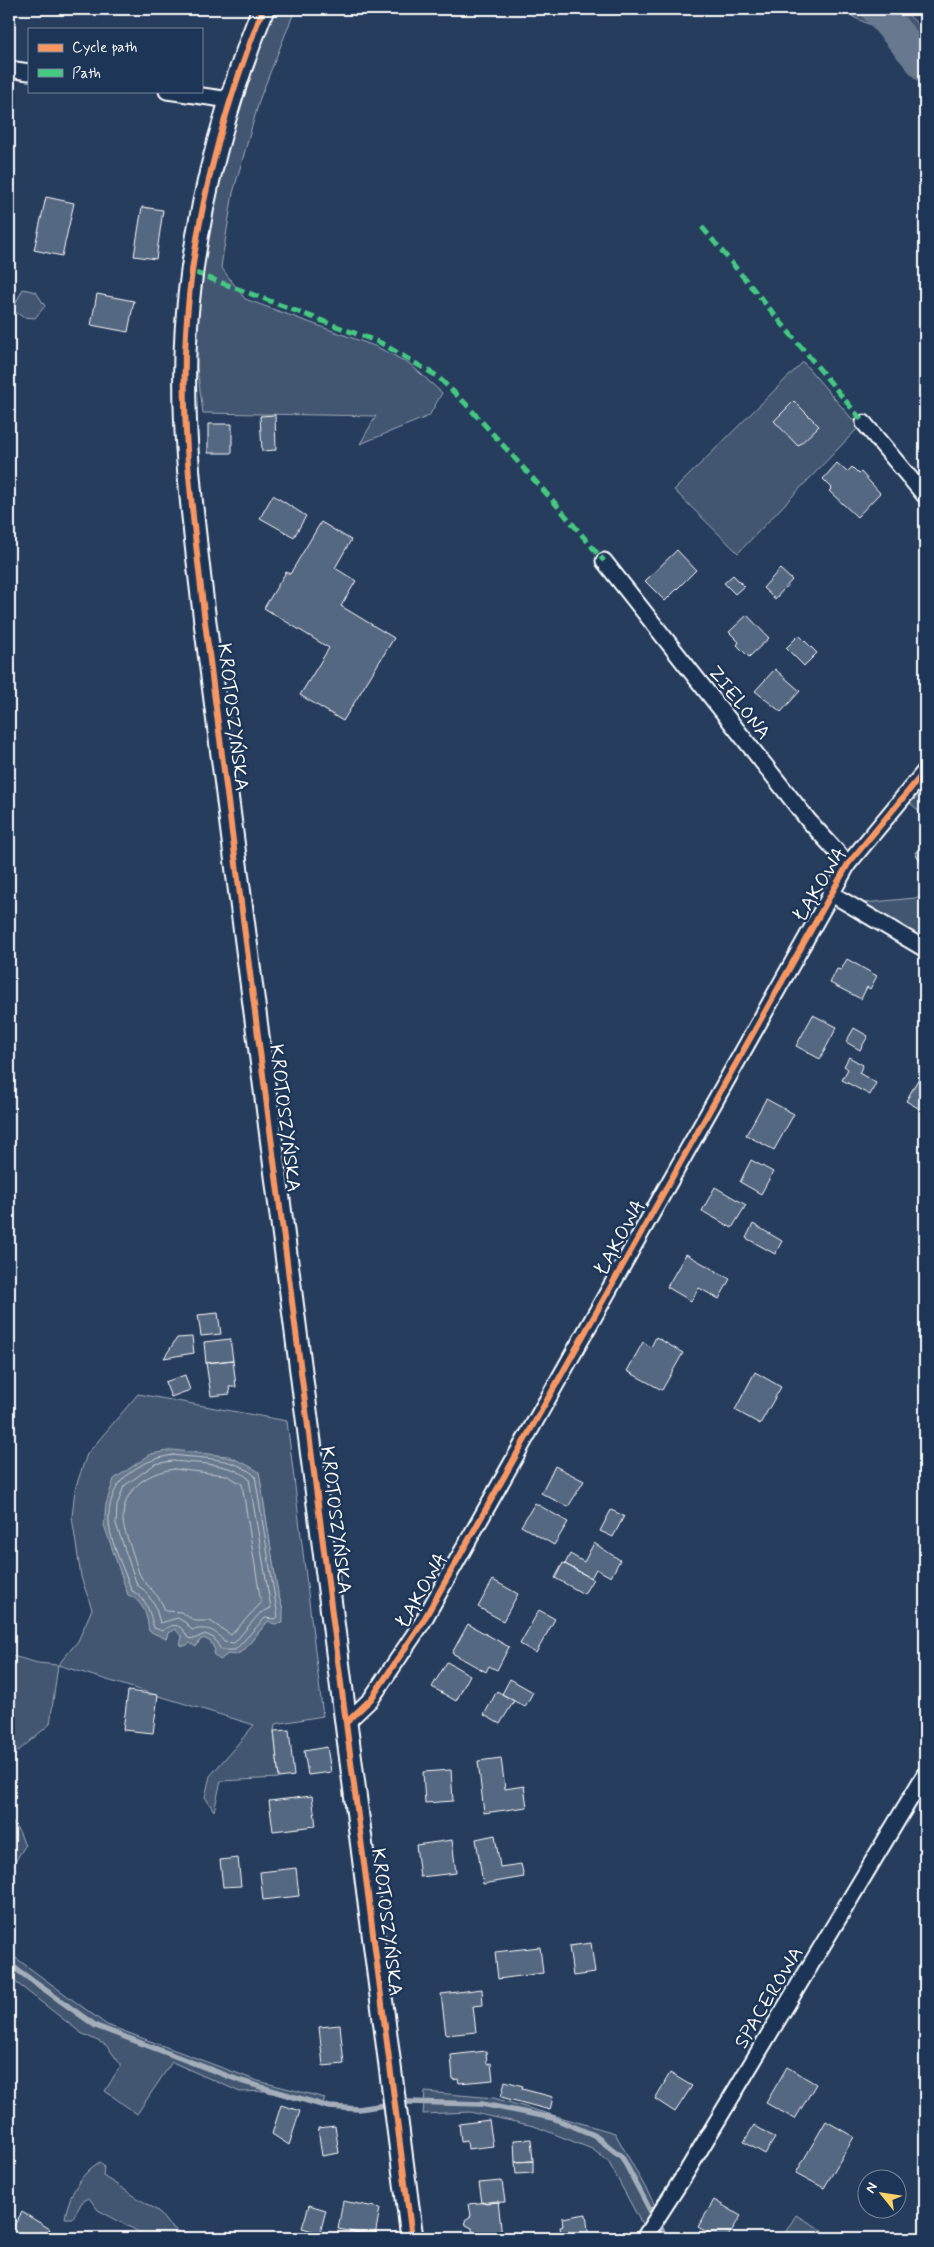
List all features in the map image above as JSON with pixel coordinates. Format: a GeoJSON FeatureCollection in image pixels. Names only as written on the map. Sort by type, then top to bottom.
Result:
{"type":"FeatureCollection","features":[{"type":"Feature","properties":{"kind":"street","name":"KROTOSZYŃSKA"},"geometry":{"type":"LineString","coordinates":[[263,9],[230,100],[215,153],[197,232],[186,333],[187,443],[205,622],[412,2238]]}},
{"type":"Feature","properties":{"kind":"street"},"geometry":{"type":"LineString","coordinates":[[9,69],[28,72]]}},
{"type":"Feature","properties":{"kind":"street"},"geometry":{"type":"LineString","coordinates":[[174,92],[230,100]]}},
{"type":"Feature","properties":{"kind":"street"},"geometry":{"type":"LineString","coordinates":[[864,423],[925,496]]}},
{"type":"Feature","properties":{"kind":"street","name":"ZIELONA"},"geometry":{"type":"LineString","coordinates":[[604,561],[808,820],[848,864]]}},
{"type":"Feature","properties":{"kind":"street","name":"ŁĄKOWA"},"geometry":{"type":"LineString","coordinates":[[347,1722],[371,1699],[422,1624],[830,893],[848,864],[925,771]]}},
{"type":"Feature","properties":{"kind":"street"},"geometry":{"type":"LineString","coordinates":[[830,893],[925,949]]}},
{"type":"Feature","properties":{"kind":"street","name":"SPACEROWA"},"geometry":{"type":"LineString","coordinates":[[644,2238],[686,2173],[925,1774]]}},
{"type":"Feature","properties":{"kind":"shaded area"},"geometry":{"type":"Polygon","coordinates":[[[272,9],[299,9],[293,15],[260,98],[233,193],[221,267],[245,299],[377,347],[410,364],[442,393],[429,416],[360,444],[376,416],[203,413],[197,368],[196,332],[204,270],[201,261],[237,104],[272,9]]]}},
{"type":"Feature","properties":{"kind":"shaded area"},"geometry":{"type":"Polygon","coordinates":[[[846,9],[902,9],[921,27],[925,28],[925,85],[873,26],[853,17],[846,9]]]}},
{"type":"Feature","properties":{"kind":"shaded area"},"geometry":{"type":"Polygon","coordinates":[[[23,289],[36,292],[45,306],[35,318],[23,317],[12,310],[23,289]]]}},
{"type":"Feature","properties":{"kind":"shaded area"},"geometry":{"type":"Polygon","coordinates":[[[803,362],[859,427],[738,553],[674,490],[803,362]]]}},
{"type":"Feature","properties":{"kind":"shaded area"},"geometry":{"type":"Polygon","coordinates":[[[923,791],[925,816],[910,803],[923,791]]]}},
{"type":"Feature","properties":{"kind":"shaded area"},"geometry":{"type":"Polygon","coordinates":[[[925,897],[925,939],[864,903],[925,897]]]}},
{"type":"Feature","properties":{"kind":"shaded area"},"geometry":{"type":"Polygon","coordinates":[[[138,1394],[287,1421],[323,1716],[275,1724],[274,1731],[279,1778],[221,1781],[214,1811],[205,1797],[210,1776],[254,1725],[58,1665],[78,1641],[92,1609],[81,1577],[72,1517],[75,1489],[87,1454],[138,1394]],[[201,1454],[136,1598],[166,1639],[168,1633],[175,1629],[196,1647],[200,1640],[204,1638],[211,1642],[215,1650],[228,1654],[244,1650],[268,1621],[283,1609],[278,1594],[259,1472],[229,1456],[201,1454]]]}},
{"type":"Feature","properties":{"kind":"shaded area"},"geometry":{"type":"Polygon","coordinates":[[[9,1655],[38,1663],[58,1665],[50,1724],[16,1753],[9,1770],[9,1655]]]}},
{"type":"Feature","properties":{"kind":"shaded area"},"geometry":{"type":"Polygon","coordinates":[[[9,1818],[20,1833],[25,1846],[9,1871],[9,1818]]]}},
{"type":"Feature","properties":{"kind":"shaded area"},"geometry":{"type":"Polygon","coordinates":[[[9,1953],[107,2025],[258,2081],[325,2098],[321,2107],[265,2091],[240,2092],[172,2062],[137,2114],[105,2091],[121,2065],[106,2045],[81,2033],[9,1977],[9,1953]]]}},
{"type":"Feature","properties":{"kind":"shaded area"},"geometry":{"type":"Polygon","coordinates":[[[425,2092],[494,2098],[615,2133],[656,2207],[643,2226],[608,2161],[592,2149],[534,2126],[470,2112],[423,2114],[425,2092]]]}},
{"type":"Feature","properties":{"kind":"shaded area"},"geometry":{"type":"Polygon","coordinates":[[[100,2162],[104,2167],[103,2176],[158,2211],[168,2224],[187,2238],[150,2238],[98,2210],[89,2198],[82,2202],[73,2218],[65,2218],[76,2186],[93,2166],[100,2162]]]}},
{"type":"Feature","properties":{"kind":"shaded area"},"geometry":{"type":"Polygon","coordinates":[[[796,2215],[836,2238],[782,2238],[796,2215]]]}},
{"type":"Feature","properties":{"kind":"water"},"geometry":{"type":"Polygon","coordinates":[[[173,1450],[228,1458],[259,1472],[278,1594],[283,1609],[283,1623],[274,1624],[268,1621],[244,1650],[236,1655],[228,1654],[220,1660],[213,1654],[215,1650],[211,1642],[204,1638],[200,1640],[196,1647],[190,1643],[185,1646],[180,1645],[182,1637],[175,1629],[168,1633],[166,1639],[149,1631],[144,1610],[138,1601],[128,1595],[104,1525],[106,1504],[114,1479],[151,1454],[173,1450]]]}},
{"type":"Feature","properties":{"kind":"building"},"geometry":{"type":"Polygon","coordinates":[[[46,197],[74,203],[62,256],[34,250],[46,197]]]}},
{"type":"Feature","properties":{"kind":"building"},"geometry":{"type":"Polygon","coordinates":[[[142,207],[163,210],[156,259],[134,256],[142,207]]]}},
{"type":"Feature","properties":{"kind":"building"},"geometry":{"type":"Polygon","coordinates":[[[97,294],[134,301],[128,332],[91,325],[97,294]]]}},
{"type":"Feature","properties":{"kind":"building"},"geometry":{"type":"Polygon","coordinates":[[[794,401],[819,426],[798,446],[774,421],[794,401]]]}},
{"type":"Feature","properties":{"kind":"building"},"geometry":{"type":"Polygon","coordinates":[[[275,415],[276,450],[262,451],[260,416],[275,415]]]}},
{"type":"Feature","properties":{"kind":"building"},"geometry":{"type":"Polygon","coordinates":[[[208,424],[232,424],[232,453],[208,453],[208,424]]]}},
{"type":"Feature","properties":{"kind":"building"},"geometry":{"type":"Polygon","coordinates":[[[837,463],[847,472],[852,467],[859,474],[861,472],[880,493],[857,517],[829,491],[832,488],[823,479],[837,463]]]}},
{"type":"Feature","properties":{"kind":"building"},"geometry":{"type":"Polygon","coordinates":[[[273,495],[306,516],[294,537],[260,518],[273,495]]]}},
{"type":"Feature","properties":{"kind":"building"},"geometry":{"type":"Polygon","coordinates":[[[321,522],[351,540],[335,568],[356,581],[341,606],[394,638],[343,721],[300,695],[329,648],[264,608],[286,572],[290,574],[321,522]]]}},
{"type":"Feature","properties":{"kind":"building"},"geometry":{"type":"Polygon","coordinates":[[[677,550],[696,570],[665,601],[645,581],[677,550]]]}},
{"type":"Feature","properties":{"kind":"building"},"geometry":{"type":"Polygon","coordinates":[[[780,569],[792,580],[775,599],[763,588],[780,569]]]}},
{"type":"Feature","properties":{"kind":"building"},"geometry":{"type":"Polygon","coordinates":[[[733,575],[744,586],[735,594],[724,583],[733,575]]]}},
{"type":"Feature","properties":{"kind":"building"},"geometry":{"type":"Polygon","coordinates":[[[747,615],[769,638],[749,657],[737,645],[739,642],[729,632],[747,615]]]}},
{"type":"Feature","properties":{"kind":"building"},"geometry":{"type":"Polygon","coordinates":[[[799,635],[817,653],[804,666],[786,648],[799,635]]]}},
{"type":"Feature","properties":{"kind":"building"},"geometry":{"type":"Polygon","coordinates":[[[775,669],[800,691],[781,712],[755,691],[775,669]]]}},
{"type":"Feature","properties":{"kind":"building"},"geometry":{"type":"Polygon","coordinates":[[[925,841],[925,862],[922,863],[915,853],[925,841]]]}},
{"type":"Feature","properties":{"kind":"building"},"geometry":{"type":"Polygon","coordinates":[[[847,959],[877,976],[870,989],[867,987],[861,999],[830,983],[837,969],[841,970],[847,959]]]}},
{"type":"Feature","properties":{"kind":"building"},"geometry":{"type":"Polygon","coordinates":[[[813,1015],[837,1027],[820,1059],[796,1046],[813,1015]]]}},
{"type":"Feature","properties":{"kind":"building"},"geometry":{"type":"Polygon","coordinates":[[[854,1028],[868,1036],[860,1050],[846,1042],[854,1028]]]}},
{"type":"Feature","properties":{"kind":"building"},"geometry":{"type":"Polygon","coordinates":[[[849,1057],[863,1065],[859,1073],[876,1083],[870,1095],[842,1080],[848,1069],[844,1066],[849,1057]]]}},
{"type":"Feature","properties":{"kind":"building"},"geometry":{"type":"Polygon","coordinates":[[[920,1076],[925,1079],[925,1112],[906,1101],[920,1076]]]}},
{"type":"Feature","properties":{"kind":"building"},"geometry":{"type":"Polygon","coordinates":[[[766,1099],[794,1114],[774,1150],[746,1135],[766,1099]]]}},
{"type":"Feature","properties":{"kind":"building"},"geometry":{"type":"Polygon","coordinates":[[[751,1160],[773,1172],[761,1194],[740,1182],[751,1160]]]}},
{"type":"Feature","properties":{"kind":"building"},"geometry":{"type":"Polygon","coordinates":[[[715,1187],[746,1205],[732,1228],[702,1211],[715,1187]]]}},
{"type":"Feature","properties":{"kind":"building"},"geometry":{"type":"Polygon","coordinates":[[[753,1224],[782,1241],[775,1254],[746,1238],[753,1224]]]}},
{"type":"Feature","properties":{"kind":"building"},"geometry":{"type":"Polygon","coordinates":[[[686,1254],[730,1279],[719,1299],[699,1288],[691,1301],[667,1287],[686,1254]]]}},
{"type":"Feature","properties":{"kind":"building"},"geometry":{"type":"Polygon","coordinates":[[[218,1313],[221,1334],[201,1336],[198,1315],[218,1313]]]}},
{"type":"Feature","properties":{"kind":"building"},"geometry":{"type":"Polygon","coordinates":[[[192,1337],[194,1353],[164,1358],[177,1338],[192,1337]]]}},
{"type":"Feature","properties":{"kind":"building"},"geometry":{"type":"Polygon","coordinates":[[[656,1337],[683,1353],[662,1390],[627,1371],[643,1342],[651,1347],[656,1337]]]}},
{"type":"Feature","properties":{"kind":"building"},"geometry":{"type":"Polygon","coordinates":[[[230,1339],[233,1360],[206,1363],[204,1342],[230,1339]]]}},
{"type":"Feature","properties":{"kind":"building"},"geometry":{"type":"Polygon","coordinates":[[[233,1360],[236,1387],[229,1387],[230,1394],[211,1396],[206,1363],[233,1360]]]}},
{"type":"Feature","properties":{"kind":"building"},"geometry":{"type":"Polygon","coordinates":[[[755,1372],[781,1387],[760,1424],[735,1410],[755,1372]]]}},
{"type":"Feature","properties":{"kind":"building"},"geometry":{"type":"Polygon","coordinates":[[[185,1375],[190,1390],[171,1397],[165,1382],[185,1375]]]}},
{"type":"Feature","properties":{"kind":"building"},"geometry":{"type":"Polygon","coordinates":[[[555,1466],[584,1481],[568,1507],[541,1493],[555,1466]]]}},
{"type":"Feature","properties":{"kind":"building"},"geometry":{"type":"Polygon","coordinates":[[[535,1503],[568,1522],[554,1545],[521,1526],[535,1503]]]}},
{"type":"Feature","properties":{"kind":"building"},"geometry":{"type":"Polygon","coordinates":[[[611,1510],[624,1516],[613,1537],[600,1531],[611,1510]]]}},
{"type":"Feature","properties":{"kind":"building"},"geometry":{"type":"Polygon","coordinates":[[[594,1543],[620,1560],[611,1577],[596,1569],[591,1578],[565,1564],[570,1554],[584,1562],[594,1543]]]}},
{"type":"Feature","properties":{"kind":"building"},"geometry":{"type":"Polygon","coordinates":[[[563,1563],[593,1579],[584,1594],[555,1578],[563,1563]]]}},
{"type":"Feature","properties":{"kind":"building"},"geometry":{"type":"Polygon","coordinates":[[[493,1580],[518,1594],[503,1621],[478,1607],[493,1580]]]}},
{"type":"Feature","properties":{"kind":"building"},"geometry":{"type":"Polygon","coordinates":[[[539,1610],[555,1619],[536,1653],[520,1644],[539,1610]]]}},
{"type":"Feature","properties":{"kind":"building"},"geometry":{"type":"Polygon","coordinates":[[[468,1624],[509,1647],[497,1670],[489,1666],[486,1672],[452,1653],[468,1624]]]}},
{"type":"Feature","properties":{"kind":"building"},"geometry":{"type":"Polygon","coordinates":[[[447,1662],[470,1675],[456,1701],[432,1687],[447,1662]]]}},
{"type":"Feature","properties":{"kind":"building"},"geometry":{"type":"Polygon","coordinates":[[[510,1679],[533,1692],[525,1707],[502,1694],[510,1679]]]}},
{"type":"Feature","properties":{"kind":"building"},"geometry":{"type":"Polygon","coordinates":[[[128,1691],[158,1695],[153,1733],[123,1730],[128,1691]]]}},
{"type":"Feature","properties":{"kind":"building"},"geometry":{"type":"Polygon","coordinates":[[[497,1691],[514,1701],[500,1724],[484,1715],[497,1691]]]}},
{"type":"Feature","properties":{"kind":"building"},"geometry":{"type":"Polygon","coordinates":[[[289,1730],[294,1776],[279,1778],[274,1731],[289,1730]]]}},
{"type":"Feature","properties":{"kind":"building"},"geometry":{"type":"Polygon","coordinates":[[[327,1747],[331,1772],[308,1775],[304,1751],[327,1747]]]}},
{"type":"Feature","properties":{"kind":"building"},"geometry":{"type":"Polygon","coordinates":[[[501,1758],[505,1789],[524,1786],[527,1807],[484,1813],[478,1761],[501,1758]]]}},
{"type":"Feature","properties":{"kind":"building"},"geometry":{"type":"Polygon","coordinates":[[[451,1770],[453,1801],[425,1803],[423,1772],[451,1770]]]}},
{"type":"Feature","properties":{"kind":"building"},"geometry":{"type":"Polygon","coordinates":[[[312,1796],[316,1826],[273,1831],[269,1801],[312,1796]]]}},
{"type":"Feature","properties":{"kind":"building"},"geometry":{"type":"Polygon","coordinates":[[[495,1835],[500,1867],[521,1864],[524,1877],[483,1884],[476,1839],[495,1835]]]}},
{"type":"Feature","properties":{"kind":"building"},"geometry":{"type":"Polygon","coordinates":[[[452,1840],[456,1873],[420,1877],[416,1845],[452,1840]]]}},
{"type":"Feature","properties":{"kind":"building"},"geometry":{"type":"Polygon","coordinates":[[[238,1858],[241,1886],[223,1887],[220,1860],[238,1858]]]}},
{"type":"Feature","properties":{"kind":"building"},"geometry":{"type":"Polygon","coordinates":[[[296,1868],[299,1896],[263,1900],[260,1872],[296,1868]]]}},
{"type":"Feature","properties":{"kind":"building"},"geometry":{"type":"Polygon","coordinates":[[[591,1943],[595,1973],[573,1976],[569,1946],[591,1943]]]}},
{"type":"Feature","properties":{"kind":"building"},"geometry":{"type":"Polygon","coordinates":[[[540,1947],[543,1973],[498,1979],[495,1952],[540,1947]]]}},
{"type":"Feature","properties":{"kind":"building"},"geometry":{"type":"Polygon","coordinates":[[[482,1989],[483,2005],[473,2006],[476,2032],[446,2035],[441,1994],[482,1989]]]}},
{"type":"Feature","properties":{"kind":"building"},"geometry":{"type":"Polygon","coordinates":[[[340,2025],[344,2064],[323,2066],[319,2027],[340,2025]]]}},
{"type":"Feature","properties":{"kind":"building"},"geometry":{"type":"Polygon","coordinates":[[[486,2051],[487,2064],[491,2063],[493,2080],[459,2083],[458,2079],[453,2080],[451,2055],[486,2051]]]}},
{"type":"Feature","properties":{"kind":"building"},"geometry":{"type":"Polygon","coordinates":[[[787,2067],[816,2084],[795,2119],[766,2103],[787,2067]]]}},
{"type":"Feature","properties":{"kind":"building"},"geometry":{"type":"Polygon","coordinates":[[[670,2073],[692,2086],[675,2112],[655,2099],[670,2073]]]}},
{"type":"Feature","properties":{"kind":"building"},"geometry":{"type":"Polygon","coordinates":[[[505,2081],[523,2086],[522,2089],[553,2097],[550,2110],[501,2097],[505,2081]]]}},
{"type":"Feature","properties":{"kind":"building"},"geometry":{"type":"Polygon","coordinates":[[[281,2105],[300,2111],[289,2145],[272,2134],[281,2105]]]}},
{"type":"Feature","properties":{"kind":"building"},"geometry":{"type":"Polygon","coordinates":[[[489,2120],[493,2146],[468,2149],[467,2140],[461,2141],[459,2124],[489,2120]]]}},
{"type":"Feature","properties":{"kind":"building"},"geometry":{"type":"Polygon","coordinates":[[[826,2121],[854,2137],[824,2188],[796,2173],[826,2121]]]}},
{"type":"Feature","properties":{"kind":"building"},"geometry":{"type":"Polygon","coordinates":[[[754,2125],[775,2138],[765,2154],[744,2142],[754,2125]]]}},
{"type":"Feature","properties":{"kind":"building"},"geometry":{"type":"Polygon","coordinates":[[[335,2126],[339,2153],[322,2156],[318,2128],[335,2126]]]}},
{"type":"Feature","properties":{"kind":"building"},"geometry":{"type":"Polygon","coordinates":[[[531,2139],[533,2161],[515,2162],[514,2140],[531,2139]]]}},
{"type":"Feature","properties":{"kind":"building"},"geometry":{"type":"Polygon","coordinates":[[[533,2161],[533,2173],[516,2174],[515,2162],[533,2161]]]}},
{"type":"Feature","properties":{"kind":"building"},"geometry":{"type":"Polygon","coordinates":[[[502,2181],[505,2202],[482,2203],[479,2183],[502,2181]]]}},
{"type":"Feature","properties":{"kind":"building"},"geometry":{"type":"Polygon","coordinates":[[[714,2200],[741,2216],[727,2238],[717,2238],[698,2227],[714,2200]]]}},
{"type":"Feature","properties":{"kind":"building"},"geometry":{"type":"Polygon","coordinates":[[[343,2201],[380,2208],[375,2236],[338,2229],[343,2201]]]}},
{"type":"Feature","properties":{"kind":"building"},"geometry":{"type":"Polygon","coordinates":[[[498,2201],[502,2236],[473,2238],[472,2228],[466,2225],[465,2220],[471,2216],[469,2204],[498,2201]]]}},
{"type":"Feature","properties":{"kind":"building"},"geometry":{"type":"Polygon","coordinates":[[[309,2205],[326,2210],[320,2233],[302,2228],[309,2205]]]}},
{"type":"Feature","properties":{"kind":"building"},"geometry":{"type":"Polygon","coordinates":[[[22,2212],[50,2229],[44,2238],[9,2238],[9,2234],[22,2212]]]}},
{"type":"Feature","properties":{"kind":"building"},"geometry":{"type":"Polygon","coordinates":[[[586,2214],[589,2238],[562,2238],[560,2227],[563,2226],[562,2218],[586,2214]]]}},
{"type":"Feature","properties":{"kind":"waterway"},"geometry":{"type":"LineString","coordinates":[[877,9],[925,66]]}},
{"type":"Feature","properties":{"kind":"waterway"},"geometry":{"type":"LineString","coordinates":[[9,1964],[96,2026],[241,2081],[329,2107],[359,2109],[385,2105]]}},
{"type":"Feature","properties":{"kind":"waterway"},"geometry":{"type":"LineString","coordinates":[[408,2102],[482,2104],[553,2118],[594,2135],[622,2157],[651,2212]]}},
{"type":"Feature","properties":{"kind":"waterway"},"geometry":{"type":"LineString","coordinates":[[661,2228],[666,2238]]}},
{"type":"Feature","properties":{"kind":"marked path"},"geometry":{"type":"LineString","coordinates":[[702,227],[864,423]]}},
{"type":"Feature","properties":{"kind":"marked path"},"geometry":{"type":"LineString","coordinates":[[193,272],[381,343],[437,376],[465,403],[604,561]]}},
{"type":"Feature","properties":{"kind":"cycle path"},"geometry":{"type":"LineString","coordinates":[[263,9],[222,127],[195,249],[186,332],[186,441],[205,622],[412,2238]]}},
{"type":"Feature","properties":{"kind":"cycle path"},"geometry":{"type":"LineString","coordinates":[[347,1722],[371,1699],[422,1623],[848,864],[925,771]]}}]}
